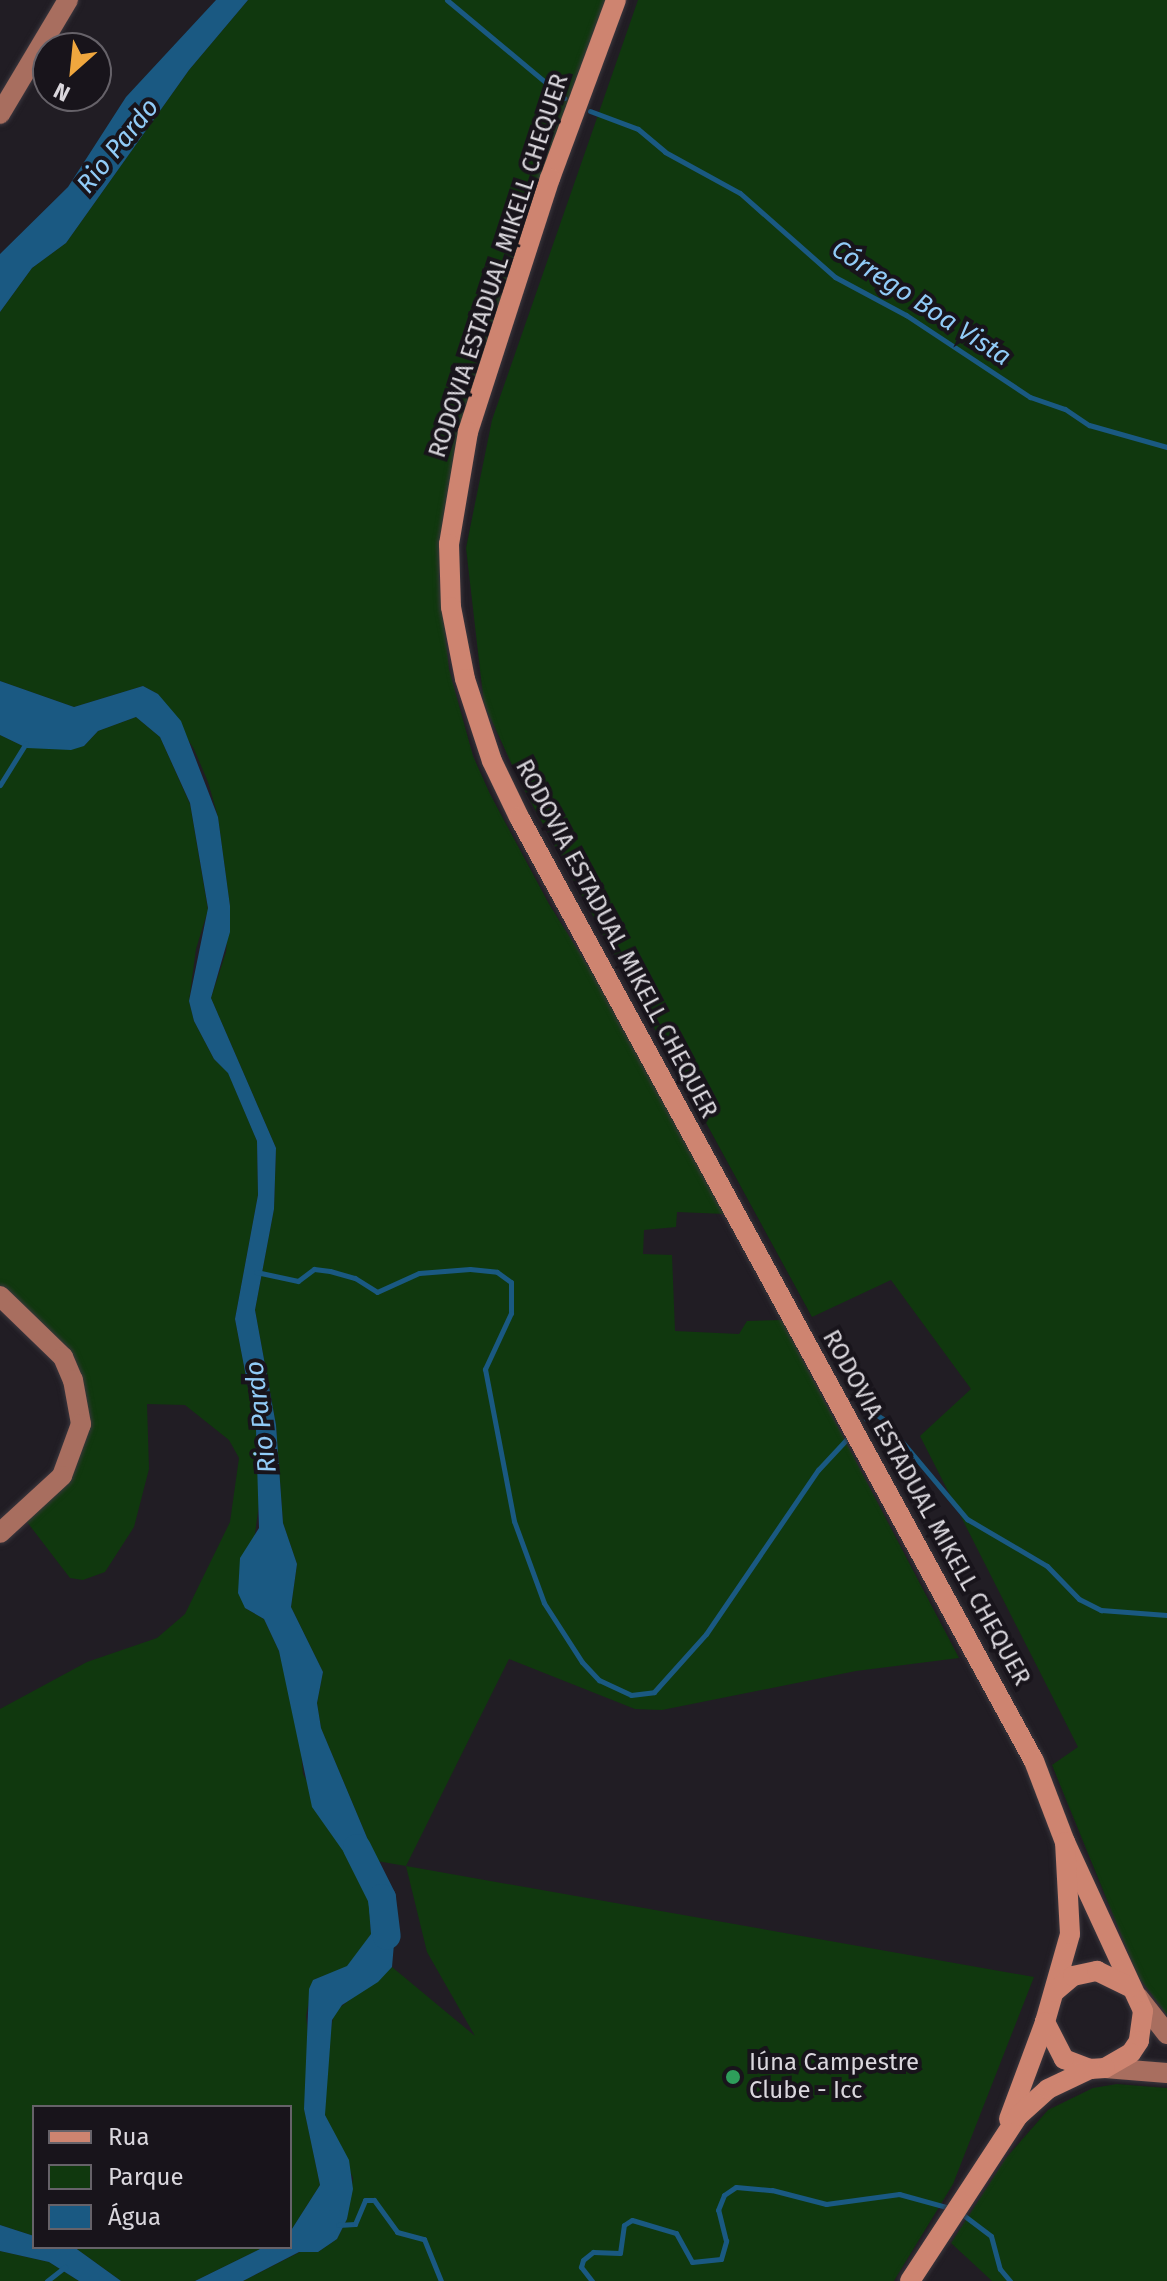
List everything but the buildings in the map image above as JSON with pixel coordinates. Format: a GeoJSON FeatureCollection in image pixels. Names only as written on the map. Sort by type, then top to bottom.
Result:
{"type":"FeatureCollection","features":[{"type":"Feature","properties":{"kind":"main road","name":"RODOVIA ESTADUAL MIKELL CHEQUER"},"geometry":{"type":"LineString","coordinates":[[616,0],[550,178],[468,432],[449,544],[451,607],[465,679],[492,761],[519,817],[1021,1735],[1065,1842],[1134,1992]]}},
{"type":"Feature","properties":{"kind":"main road"},"geometry":{"type":"LineString","coordinates":[[910,2281],[1003,2134],[1045,2022],[1070,1934],[1065,1842]]}},
{"type":"Feature","properties":{"kind":"main road"},"geometry":{"type":"LineString","coordinates":[[1003,2134],[1039,2096],[1098,2068],[1119,2063],[1139,2041],[1143,2011],[1134,1992],[1097,1971],[1073,1976],[1054,1992]]}},
{"type":"Feature","properties":{"kind":"main road"},"geometry":{"type":"LineString","coordinates":[[1045,2022],[1064,2059],[1098,2068]]}},
{"type":"Feature","properties":{"kind":"street"},"geometry":{"type":"LineString","coordinates":[[0,114],[68,0]]}},
{"type":"Feature","properties":{"kind":"street"},"geometry":{"type":"LineString","coordinates":[[0,1296],[63,1357],[73,1380],[81,1424],[62,1476],[0,1533]]}},
{"type":"Feature","properties":{"kind":"street"},"geometry":{"type":"LineString","coordinates":[[1134,1992],[1167,2034]]}},
{"type":"Feature","properties":{"kind":"street"},"geometry":{"type":"LineString","coordinates":[[1098,2068],[1167,2073]]}},
{"type":"Feature","properties":{"kind":"green space"},"geometry":{"type":"Polygon","coordinates":[[[248,0],[612,0],[450,479],[439,575],[449,669],[473,756],[490,794],[549,904],[634,1039],[726,1214],[677,1212],[676,1227],[644,1230],[643,1254],[672,1255],[675,1331],[739,1334],[747,1321],[782,1320],[959,1658],[856,1671],[662,1710],[635,1709],[509,1659],[406,1866],[371,1860],[368,1840],[321,1728],[317,1703],[323,1672],[291,1607],[297,1564],[283,1523],[276,1425],[255,1310],[274,1209],[276,1148],[211,998],[226,952],[230,906],[218,817],[208,782],[194,749],[158,694],[143,686],[74,707],[0,681],[0,312],[32,268],[66,243],[189,70],[248,0]]]}},
{"type":"Feature","properties":{"kind":"green space"},"geometry":{"type":"Polygon","coordinates":[[[638,0],[1167,0],[1167,2015],[1138,1976],[1052,1765],[1078,1747],[920,1436],[971,1389],[891,1280],[812,1317],[520,782],[484,704],[466,548],[492,420],[638,0]]]}},
{"type":"Feature","properties":{"kind":"green space"},"geometry":{"type":"Polygon","coordinates":[[[136,717],[160,737],[190,804],[208,910],[196,949],[189,1001],[194,1021],[214,1059],[228,1072],[257,1141],[258,1195],[235,1319],[256,1429],[259,1504],[245,1608],[264,1619],[279,1651],[299,1727],[303,1774],[367,1885],[371,1934],[360,1955],[347,1967],[313,1980],[306,2016],[310,2050],[304,2108],[320,2185],[292,2229],[292,2105],[32,2105],[32,2235],[0,2225],[0,1709],[87,1662],[157,1638],[185,1614],[230,1522],[239,1458],[229,1440],[185,1405],[147,1404],[149,1469],[134,1527],[105,1572],[83,1580],[70,1578],[24,1518],[54,1481],[70,1441],[71,1406],[60,1366],[0,1304],[0,735],[27,748],[84,746],[98,731],[136,717]]]}},
{"type":"Feature","properties":{"kind":"green space","name":"Iúna Campestre Clube - Icc"},"geometry":{"type":"Polygon","coordinates":[[[406,1866],[1034,1977],[953,2184],[894,2281],[243,2281],[300,2252],[318,2252],[337,2239],[347,2219],[353,2178],[325,2115],[325,2066],[334,2012],[392,1967],[475,2036],[427,1952],[406,1866]]]}},
{"type":"Feature","properties":{"kind":"green space"},"geometry":{"type":"Polygon","coordinates":[[[1117,2084],[1167,2088],[1167,2281],[992,2281],[951,2243],[1006,2158],[1048,2110],[1093,2088],[1117,2084]]]}},
{"type":"Feature","properties":{"kind":"green space"},"geometry":{"type":"Polygon","coordinates":[[[77,2249],[260,2249],[195,2281],[121,2281],[77,2249]]]}},
{"type":"Feature","properties":{"kind":"green space"},"geometry":{"type":"Polygon","coordinates":[[[0,2251],[49,2262],[79,2281],[0,2281],[0,2251]]]}},
{"type":"Feature","properties":{"kind":"water"},"geometry":{"type":"Polygon","coordinates":[[[216,0],[248,0],[189,70],[66,243],[32,268],[0,312],[0,254],[68,187],[126,97],[216,0]]]}},
{"type":"Feature","properties":{"kind":"water"},"geometry":{"type":"Polygon","coordinates":[[[0,681],[74,707],[143,686],[158,694],[181,721],[218,817],[230,906],[230,932],[211,998],[276,1148],[274,1209],[255,1310],[276,1425],[283,1523],[297,1564],[291,1607],[323,1672],[317,1703],[321,1728],[368,1840],[376,1884],[395,1932],[392,1967],[378,1982],[342,2005],[332,2020],[325,2115],[349,2160],[353,2189],[347,2219],[337,2239],[318,2252],[299,2252],[243,2281],[195,2281],[260,2249],[292,2249],[292,2229],[320,2185],[304,2109],[309,1989],[313,1980],[347,1966],[371,1934],[367,1885],[312,1807],[279,1651],[264,1619],[245,1608],[238,1593],[240,1558],[259,1528],[256,1429],[235,1319],[258,1195],[257,1141],[228,1073],[214,1059],[194,1021],[189,1001],[208,908],[190,803],[160,737],[136,717],[98,731],[84,746],[71,750],[27,748],[0,735],[0,681]]]}},
{"type":"Feature","properties":{"kind":"water"},"geometry":{"type":"Polygon","coordinates":[[[0,2225],[32,2235],[32,2249],[77,2249],[121,2281],[79,2281],[49,2262],[0,2251],[0,2225]]]}},
{"type":"Feature","properties":{"kind":"waterway","name":"Córrego Boa Vista"},"geometry":{"type":"LineString","coordinates":[[447,0],[564,98]]}},
{"type":"Feature","properties":{"kind":"waterway","name":"Córrego Boa Vista"},"geometry":{"type":"LineString","coordinates":[[590,111],[638,129],[665,152],[740,193],[835,277],[906,315],[1030,397],[1065,409],[1089,425],[1167,447]]}},
{"type":"Feature","properties":{"kind":"waterway"},"geometry":{"type":"LineString","coordinates":[[0,785],[26,743]]}},
{"type":"Feature","properties":{"kind":"waterway"},"geometry":{"type":"LineString","coordinates":[[256,1272],[298,1281],[314,1269],[330,1271],[355,1278],[377,1292],[419,1273],[470,1269],[497,1272],[511,1282],[511,1313],[485,1369],[514,1521],[544,1603],[582,1662],[599,1680],[631,1695],[654,1692],[706,1634],[818,1470],[846,1440]]}},
{"type":"Feature","properties":{"kind":"waterway"},"geometry":{"type":"LineString","coordinates":[[866,1419],[874,1413],[883,1419],[967,1519],[1047,1566],[1079,1599],[1101,1610],[1167,1615]]}},
{"type":"Feature","properties":{"kind":"waterway","name":"Rio Pardo"},"geometry":{"type":"LineString","coordinates":[[357,1848],[382,1898],[387,1936]]}},
{"type":"Feature","properties":{"kind":"waterway"},"geometry":{"type":"LineString","coordinates":[[592,2281],[581,2267],[583,2260],[593,2252],[620,2253],[624,2225],[632,2220],[676,2233],[692,2262],[721,2259],[726,2241],[718,2210],[724,2195],[736,2187],[772,2190],[826,2204],[899,2194],[953,2209]]}},
{"type":"Feature","properties":{"kind":"waterway"},"geometry":{"type":"LineString","coordinates":[[338,2225],[355,2224],[365,2200],[374,2200],[397,2232],[424,2239],[441,2281]]}},
{"type":"Feature","properties":{"kind":"waterway"},"geometry":{"type":"LineString","coordinates":[[962,2214],[991,2236],[1000,2269],[1010,2281]]}},
{"type":"Feature","properties":{"kind":"waterway"},"geometry":{"type":"LineString","coordinates":[[47,2281],[65,2267]]}},
{"type":"Feature","properties":{"kind":"place","name":"Iúna Campestre Clube - Icc"},"geometry":{"type":"Point","coordinates":[733,2077]}}]}
